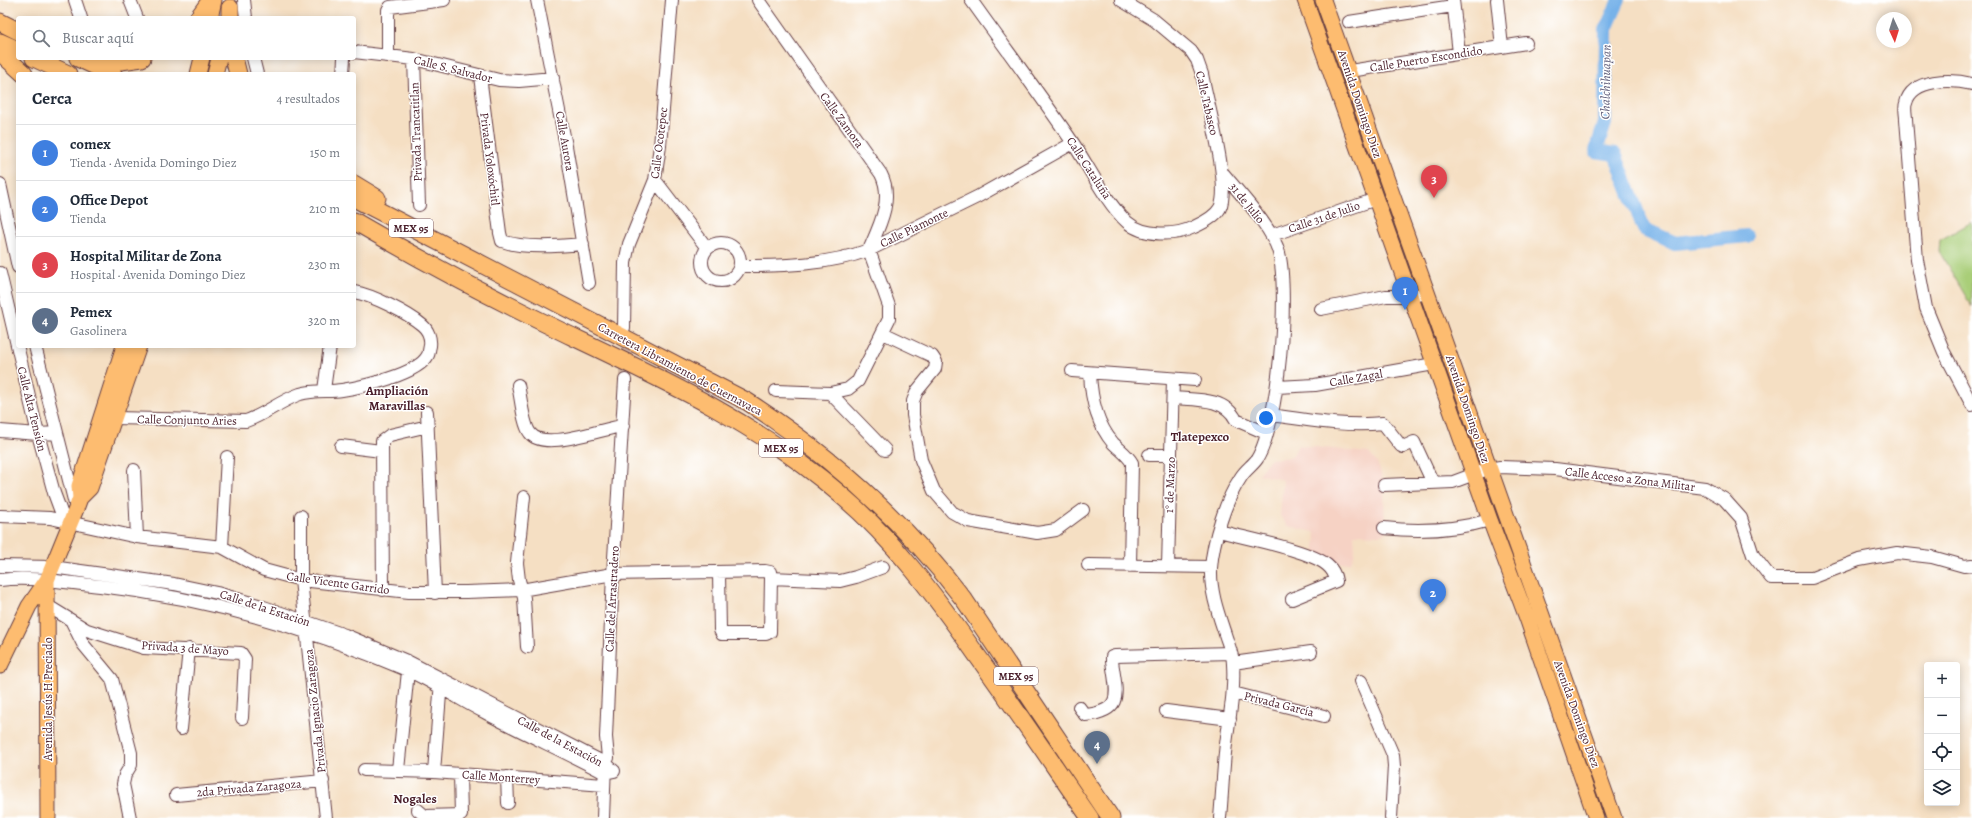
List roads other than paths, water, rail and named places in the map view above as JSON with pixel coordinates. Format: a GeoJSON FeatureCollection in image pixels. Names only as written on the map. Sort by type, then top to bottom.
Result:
{"type":"FeatureCollection","features":[{"type":"Feature","properties":{"kind":"highway"},"geometry":{"type":"LineString","coordinates":[[200,16],[212,0]]}},
{"type":"Feature","properties":{"kind":"highway"},"geometry":{"type":"LineString","coordinates":[[0,22],[16,30]]}},
{"type":"Feature","properties":{"kind":"highway"},"geometry":{"type":"LineString","coordinates":[[0,42],[16,49]]}},
{"type":"Feature","properties":{"kind":"highway"},"geometry":{"type":"LineString","coordinates":[[0,52],[22,72]]}},
{"type":"Feature","properties":{"kind":"highway"},"geometry":{"type":"LineString","coordinates":[[38,60],[64,72]]}},
{"type":"Feature","properties":{"kind":"highway"},"geometry":{"type":"LineString","coordinates":[[82,60],[109,72]]}},
{"type":"Feature","properties":{"kind":"highway"},"geometry":{"type":"LineString","coordinates":[[114,60],[128,60]]}},
{"type":"Feature","properties":{"kind":"highway"},"geometry":{"type":"LineString","coordinates":[[234,60],[238,72]]}},
{"type":"Feature","properties":{"kind":"highway"},"geometry":{"type":"LineString","coordinates":[[356,185],[443,237],[467,257]]}},
{"type":"Feature","properties":{"kind":"highway","name":"Carretera Libramiento de Cuernavaca"},"geometry":{"type":"LineString","coordinates":[[356,199],[748,402],[800,439],[877,502],[914,538],[965,601],[1111,818]]}},
{"type":"Feature","properties":{"kind":"highway","name":"Carretera Libramiento de Cuernavaca"},"geometry":{"type":"LineString","coordinates":[[356,222],[469,287],[662,379],[720,410],[766,437],[840,494],[886,538],[945,610],[1090,818]]}},
{"type":"Feature","properties":{"kind":"highway"},"geometry":{"type":"LineString","coordinates":[[356,231],[415,257]]}},
{"type":"Feature","properties":{"kind":"main road"},"geometry":{"type":"LineString","coordinates":[[210,16],[212,0]]}},
{"type":"Feature","properties":{"kind":"main road","name":"Avenida Domingo Diez"},"geometry":{"type":"LineString","coordinates":[[1305,0],[1412,296],[1434,364],[1490,520],[1529,623],[1596,818]]}},
{"type":"Feature","properties":{"kind":"main road","name":"Avenida Domingo Diez"},"geometry":{"type":"LineString","coordinates":[[1323,0],[1350,71],[1358,99],[1483,454],[1494,468],[1495,486],[1614,818]]}},
{"type":"Feature","properties":{"kind":"main road"},"geometry":{"type":"LineString","coordinates":[[198,72],[202,60]]}},
{"type":"Feature","properties":{"kind":"main road"},"geometry":{"type":"LineString","coordinates":[[216,72],[218,60]]}},
{"type":"Feature","properties":{"kind":"main road"},"geometry":{"type":"LineString","coordinates":[[1343,105],[1358,99]]}},
{"type":"Feature","properties":{"kind":"main road"},"geometry":{"type":"LineString","coordinates":[[73,512],[90,488],[114,418],[124,370],[124,348]]}},
{"type":"Feature","properties":{"kind":"main road"},"geometry":{"type":"LineString","coordinates":[[0,666],[29,606],[50,573],[73,512],[80,486],[124,370],[138,348]]}},
{"type":"Feature","properties":{"kind":"main road","name":"Avenida Jesús H Preciado"},"geometry":{"type":"LineString","coordinates":[[48,818],[48,606],[50,573]]}},
{"type":"Feature","properties":{"kind":"street"},"geometry":{"type":"LineString","coordinates":[[75,0],[80,16]]}},
{"type":"Feature","properties":{"kind":"street"},"geometry":{"type":"LineString","coordinates":[[130,0],[136,16]]}},
{"type":"Feature","properties":{"kind":"street"},"geometry":{"type":"LineString","coordinates":[[388,55],[388,10],[390,7],[444,0]]}},
{"type":"Feature","properties":{"kind":"street","name":"Calle Aurora"},"geometry":{"type":"LineString","coordinates":[[537,0],[553,78],[589,284]]}},
{"type":"Feature","properties":{"kind":"street","name":"Calle Ocotepec"},"geometry":{"type":"LineString","coordinates":[[624,328],[625,263],[629,244],[656,180],[672,0]]}},
{"type":"Feature","properties":{"kind":"street","name":"Calle Zamora"},"geometry":{"type":"LineString","coordinates":[[758,0],[881,174],[886,185],[887,193],[881,220],[869,250]]}},
{"type":"Feature","properties":{"kind":"street","name":"Calle Cataluña"},"geometry":{"type":"LineString","coordinates":[[971,0],[1073,143],[1116,209],[1128,223],[1141,230],[1152,233],[1172,233],[1193,228],[1211,218],[1220,208],[1223,196],[1222,172]]}},
{"type":"Feature","properties":{"kind":"street","name":"Calle Tabasco"},"geometry":{"type":"LineString","coordinates":[[1121,0],[1154,20],[1191,51],[1197,60],[1202,74],[1222,172]]}},
{"type":"Feature","properties":{"kind":"street"},"geometry":{"type":"LineString","coordinates":[[1497,0],[1502,47]]}},
{"type":"Feature","properties":{"kind":"street"},"geometry":{"type":"LineString","coordinates":[[1349,22],[1407,6],[1453,3],[1459,53]]}},
{"type":"Feature","properties":{"kind":"street"},"geometry":{"type":"LineString","coordinates":[[233,9],[243,16]]}},
{"type":"Feature","properties":{"kind":"street","name":"Calle Puerto Escondido"},"geometry":{"type":"LineString","coordinates":[[1350,71],[1526,43]]}},
{"type":"Feature","properties":{"kind":"street","name":"Calle S. Salvador"},"geometry":{"type":"LineString","coordinates":[[356,52],[414,59],[499,80],[519,81],[553,78]]}},
{"type":"Feature","properties":{"kind":"street","name":"Privada Trancatitlan"},"geometry":{"type":"LineString","coordinates":[[414,59],[418,205]]}},
{"type":"Feature","properties":{"kind":"street"},"geometry":{"type":"LineString","coordinates":[[254,60],[256,72]]}},
{"type":"Feature","properties":{"kind":"street"},"geometry":{"type":"LineString","coordinates":[[343,72],[344,60]]}},
{"type":"Feature","properties":{"kind":"street","name":"Privada Yoloxóchitl"},"geometry":{"type":"LineString","coordinates":[[480,76],[502,241],[510,244],[535,245],[583,244]]}},
{"type":"Feature","properties":{"kind":"street"},"geometry":{"type":"LineString","coordinates":[[1972,84],[1955,82],[1925,83],[1913,91],[1906,103],[1916,260],[1926,308],[1944,352],[1972,405]]}},
{"type":"Feature","properties":{"kind":"street","name":"Calle Piamonte"},"geometry":{"type":"LineString","coordinates":[[740,266],[787,266],[854,256],[977,197],[1073,143]]}},
{"type":"Feature","properties":{"kind":"street","name":"31 de Julio"},"geometry":{"type":"LineString","coordinates":[[1220,818],[1225,753],[1233,693],[1232,658],[1214,603],[1212,567],[1219,532],[1229,497],[1242,475],[1256,460],[1271,415],[1277,387],[1281,344],[1282,278],[1279,252],[1272,235],[1222,172]]}},
{"type":"Feature","properties":{"kind":"street"},"geometry":{"type":"LineString","coordinates":[[656,180],[707,248]]}},
{"type":"Feature","properties":{"kind":"street"},"geometry":{"type":"LineString","coordinates":[[0,184],[16,258]]}},
{"type":"Feature","properties":{"kind":"street","name":"Calle 31 de Julio"},"geometry":{"type":"LineString","coordinates":[[1272,235],[1376,199]]}},
{"type":"Feature","properties":{"kind":"street"},"geometry":{"type":"LineString","coordinates":[[727,243],[738,252],[740,266],[737,273],[726,281],[712,279],[702,269],[703,254],[707,248],[713,244],[727,243]]}},
{"type":"Feature","properties":{"kind":"street"},"geometry":{"type":"LineString","coordinates":[[776,391],[830,393],[848,389],[858,381],[883,333],[889,318],[889,306],[869,250]]}},
{"type":"Feature","properties":{"kind":"street","name":"Calle Alta Tensión"},"geometry":{"type":"LineString","coordinates":[[0,273],[16,338]]}},
{"type":"Feature","properties":{"kind":"street"},"geometry":{"type":"LineString","coordinates":[[1321,309],[1386,296],[1412,296],[1427,292]]}},
{"type":"Feature","properties":{"kind":"street","name":"Calle Conjunto Aries"},"geometry":{"type":"LineString","coordinates":[[114,418],[246,421],[261,416],[280,402],[301,394],[324,390],[342,390],[401,375],[421,363],[428,356],[430,344],[428,330],[387,304],[356,293]]}},
{"type":"Feature","properties":{"kind":"street"},"geometry":{"type":"LineString","coordinates":[[883,333],[932,356],[936,362],[935,369],[917,391],[913,401],[913,415],[921,460],[934,491],[952,512],[968,521],[1037,533],[1056,530],[1083,510]]}},
{"type":"Feature","properties":{"kind":"street","name":"Calle Alta Tensión"},"geometry":{"type":"LineString","coordinates":[[18,348],[38,434],[54,493],[73,512]]}},
{"type":"Feature","properties":{"kind":"street","name":"Calle Alta Tensión"},"geometry":{"type":"LineString","coordinates":[[36,348],[57,433],[73,512]]}},
{"type":"Feature","properties":{"kind":"street"},"geometry":{"type":"LineString","coordinates":[[324,390],[330,348]]}},
{"type":"Feature","properties":{"kind":"street","name":"Calle Zagal"},"geometry":{"type":"LineString","coordinates":[[1277,387],[1315,385],[1434,364]]}},
{"type":"Feature","properties":{"kind":"street"},"geometry":{"type":"LineString","coordinates":[[1072,371],[1195,380]]}},
{"type":"Feature","properties":{"kind":"street"},"geometry":{"type":"LineString","coordinates":[[1090,373],[1094,408],[1103,429],[1113,442],[1129,457],[1132,463],[1130,566]]}},
{"type":"Feature","properties":{"kind":"street","name":"1° de Marzo"},"geometry":{"type":"LineString","coordinates":[[1168,566],[1174,379]]}},
{"type":"Feature","properties":{"kind":"street","name":"Calle del Arrastradero"},"geometry":{"type":"LineString","coordinates":[[603,818],[605,768],[608,758],[606,737],[613,574],[625,380]]}},
{"type":"Feature","properties":{"kind":"street"},"geometry":{"type":"LineString","coordinates":[[518,385],[526,425],[531,434],[542,441],[571,438],[610,427],[623,426]]}},
{"type":"Feature","properties":{"kind":"street"},"geometry":{"type":"LineString","coordinates":[[830,393],[885,450]]}},
{"type":"Feature","properties":{"kind":"street"},"geometry":{"type":"LineString","coordinates":[[1173,398],[1215,402],[1232,411],[1236,420],[1266,433]]}},
{"type":"Feature","properties":{"kind":"street"},"geometry":{"type":"LineString","coordinates":[[427,412],[435,593]]}},
{"type":"Feature","properties":{"kind":"street"},"geometry":{"type":"LineString","coordinates":[[1271,415],[1349,425],[1383,423],[1401,446],[1403,447],[1414,442],[1433,483]]}},
{"type":"Feature","properties":{"kind":"street"},"geometry":{"type":"LineString","coordinates":[[383,590],[382,446],[390,435],[428,426]]}},
{"type":"Feature","properties":{"kind":"street"},"geometry":{"type":"LineString","coordinates":[[0,431],[38,434],[57,433]]}},
{"type":"Feature","properties":{"kind":"street"},"geometry":{"type":"LineString","coordinates":[[341,446],[382,446]]}},
{"type":"Feature","properties":{"kind":"street"},"geometry":{"type":"LineString","coordinates":[[1149,454],[1171,455]]}},
{"type":"Feature","properties":{"kind":"street"},"geometry":{"type":"LineString","coordinates":[[222,547],[227,457]]}},
{"type":"Feature","properties":{"kind":"street"},"geometry":{"type":"LineString","coordinates":[[1384,485],[1453,482],[1494,468]]}},
{"type":"Feature","properties":{"kind":"street","name":"Calle Acceso a Zona Militar"},"geometry":{"type":"LineString","coordinates":[[1494,468],[1555,469],[1705,488],[1724,499],[1741,518],[1752,555],[1771,578],[1812,578],[1859,560],[1897,553],[1932,557],[1964,566],[1972,565]]}},
{"type":"Feature","properties":{"kind":"street"},"geometry":{"type":"LineString","coordinates":[[134,470],[137,536]]}},
{"type":"Feature","properties":{"kind":"street"},"geometry":{"type":"LineString","coordinates":[[524,497],[517,563],[521,590],[524,598],[527,647]]}},
{"type":"Feature","properties":{"kind":"street","name":"Calle Vicente Garrido"},"geometry":{"type":"LineString","coordinates":[[0,516],[73,512],[137,536],[222,547],[264,570],[301,580],[383,590],[435,593],[521,590],[613,574],[765,571],[770,572],[772,578]]}},
{"type":"Feature","properties":{"kind":"street","name":"Privada Ignacio Zaragoza"},"geometry":{"type":"LineString","coordinates":[[301,516],[301,580],[326,818]]}},
{"type":"Feature","properties":{"kind":"street"},"geometry":{"type":"LineString","coordinates":[[1384,528],[1425,530],[1468,527],[1490,520]]}},
{"type":"Feature","properties":{"kind":"street"},"geometry":{"type":"LineString","coordinates":[[1219,532],[1304,554],[1327,565],[1333,572],[1336,581],[1292,599]]}},
{"type":"Feature","properties":{"kind":"street"},"geometry":{"type":"LineString","coordinates":[[1088,565],[1212,567]]}},
{"type":"Feature","properties":{"kind":"street","name":"Calle de la Estación"},"geometry":{"type":"LineString","coordinates":[[0,566],[96,580],[130,590],[195,601],[345,635],[605,768]]}},
{"type":"Feature","properties":{"kind":"street"},"geometry":{"type":"LineString","coordinates":[[719,573],[720,630],[722,634],[766,634],[770,632],[772,578],[840,581],[883,567]]}},
{"type":"Feature","properties":{"kind":"street","name":"Calle de la Estación"},"geometry":{"type":"LineString","coordinates":[[0,580],[50,573]]}},
{"type":"Feature","properties":{"kind":"street","name":"Privada 3 de Mayo"},"geometry":{"type":"LineString","coordinates":[[48,606],[86,630],[144,648],[189,649],[241,653],[244,655],[242,718]]}},
{"type":"Feature","properties":{"kind":"street"},"geometry":{"type":"LineString","coordinates":[[72,622],[83,644],[112,679],[131,753],[131,765],[125,775],[123,784],[130,818]]}},
{"type":"Feature","properties":{"kind":"street","name":"Calle de la Estación"},"geometry":{"type":"LineString","coordinates":[[306,626],[408,671],[441,683]]}},
{"type":"Feature","properties":{"kind":"street"},"geometry":{"type":"LineString","coordinates":[[181,729],[189,649]]}},
{"type":"Feature","properties":{"kind":"street"},"geometry":{"type":"LineString","coordinates":[[1079,707],[1085,715],[1106,712],[1111,707],[1117,695],[1112,661],[1112,657],[1116,656],[1232,658],[1311,652]]}},
{"type":"Feature","properties":{"kind":"street"},"geometry":{"type":"LineString","coordinates":[[398,770],[408,671]]}},
{"type":"Feature","properties":{"kind":"street"},"geometry":{"type":"LineString","coordinates":[[1361,681],[1393,755],[1394,766],[1390,818]]}},
{"type":"Feature","properties":{"kind":"street"},"geometry":{"type":"LineString","coordinates":[[434,772],[441,683]]}},
{"type":"Feature","properties":{"kind":"street","name":"Privada García"},"geometry":{"type":"LineString","coordinates":[[1233,693],[1324,716]]}},
{"type":"Feature","properties":{"kind":"street"},"geometry":{"type":"LineString","coordinates":[[1166,711],[1230,719]]}},
{"type":"Feature","properties":{"kind":"street","name":"Calle Monterrey"},"geometry":{"type":"LineString","coordinates":[[364,770],[434,772],[604,785]]}},
{"type":"Feature","properties":{"kind":"street"},"geometry":{"type":"LineString","coordinates":[[418,810],[425,816],[461,815],[460,774]]}},
{"type":"Feature","properties":{"kind":"street"},"geometry":{"type":"LineString","coordinates":[[507,777],[508,803]]}},
{"type":"Feature","properties":{"kind":"street","name":"2da Privada Zaragoza"},"geometry":{"type":"LineString","coordinates":[[176,795],[323,782]]}},
{"type":"Feature","properties":{"kind":"waterway","name":"Chalchihuapan"},"geometry":{"type":"LineString","coordinates":[[1619,0],[1606,29],[1605,123],[1596,151],[1615,154],[1644,229],[1675,243],[1747,236]]}},
{"type":"Feature","properties":{"kind":"tunnel"},"geometry":{"type":"LineString","coordinates":[[625,331],[625,380]]}},
{"type":"Feature","properties":{"kind":"place","name":"Hospital Militar de Zona"},"geometry":{"type":"Point","coordinates":[1434,198]}},
{"type":"Feature","properties":{"kind":"place","name":"comex"},"geometry":{"type":"Point","coordinates":[1405,310]}},
{"type":"Feature","properties":{"kind":"place","name":"Office Depot"},"geometry":{"type":"Point","coordinates":[1433,612]}},
{"type":"Feature","properties":{"kind":"place","name":"Pemex"},"geometry":{"type":"Point","coordinates":[1097,764]}},
{"type":"Feature","properties":{"kind":"district","name":"Ampliación Maravillas"},"geometry":{"type":"Point","coordinates":[397,398]}},
{"type":"Feature","properties":{"kind":"district","name":"Tlatepexco"},"geometry":{"type":"Point","coordinates":[1200,436]}},
{"type":"Feature","properties":{"kind":"district","name":"Nogales"},"geometry":{"type":"Point","coordinates":[415,798]}}]}
